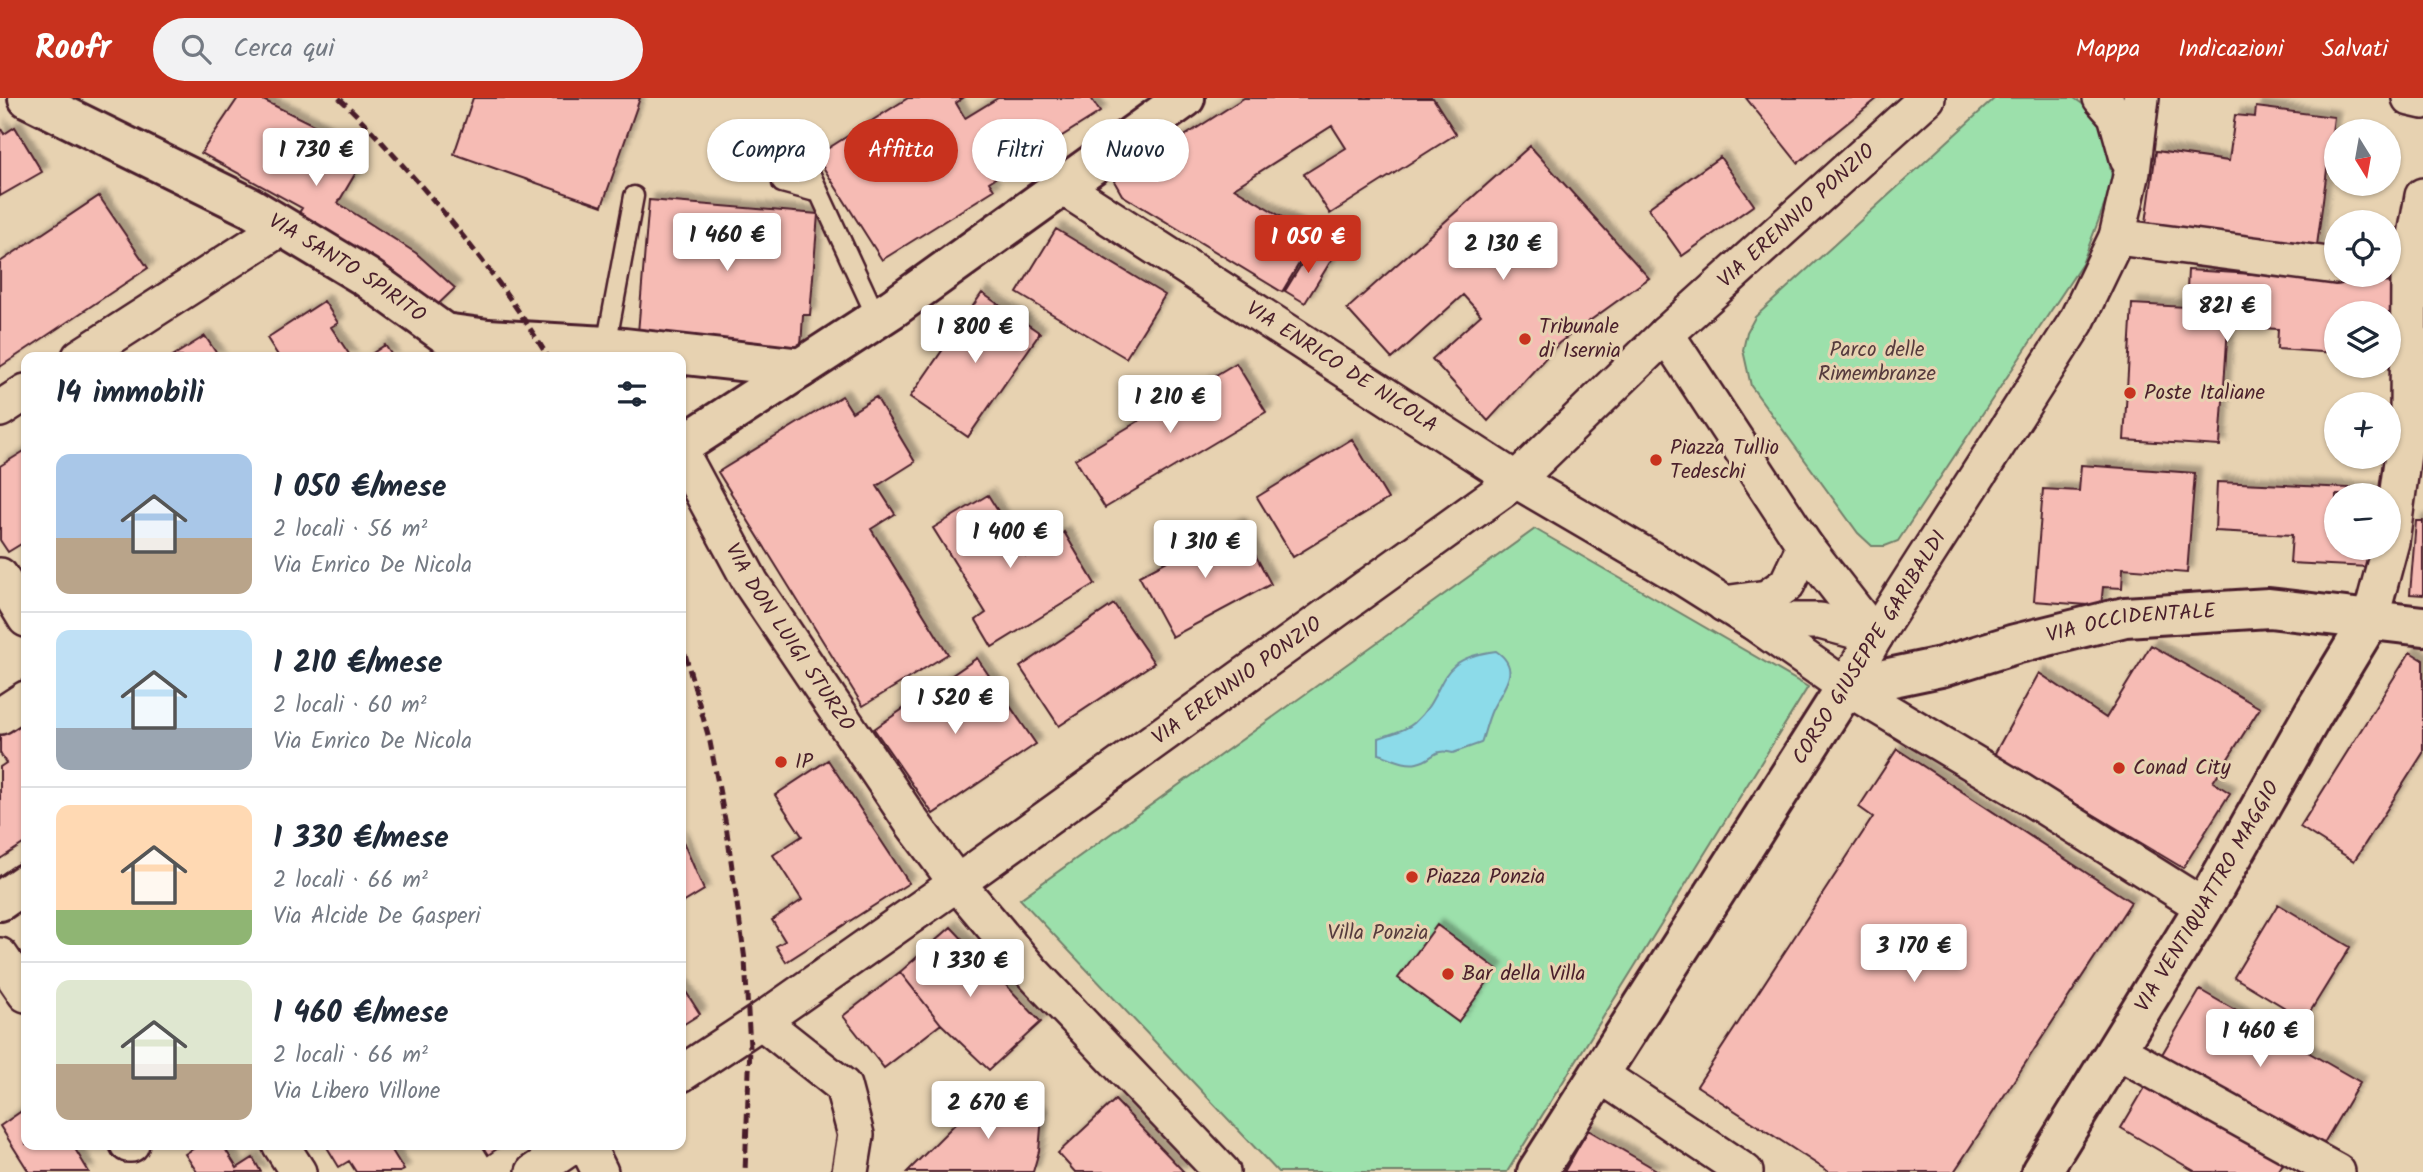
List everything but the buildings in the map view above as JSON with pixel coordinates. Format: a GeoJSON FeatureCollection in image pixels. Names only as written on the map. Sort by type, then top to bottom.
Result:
{"type":"FeatureCollection","features":[{"type":"Feature","properties":{"kind":"main road","name":"VIA SANTO SPIRITO"},"geometry":{"type":"LineString","coordinates":[[28,98],[250,207],[366,277],[444,333],[488,339],[603,345],[663,352]]}},
{"type":"Feature","properties":{"kind":"main road"},"geometry":{"type":"LineString","coordinates":[[686,443],[877,318],[1185,98]]}},
{"type":"Feature","properties":{"kind":"main road","name":"VIA SANTO SPIRITO"},"geometry":{"type":"LineString","coordinates":[[686,355],[801,368]]}},
{"type":"Feature","properties":{"kind":"main road","name":"VIA OCCIDENTALE"},"geometry":{"type":"LineString","coordinates":[[1846,687],[1941,667],[2015,644],[2125,617],[2269,608],[2423,626]]}},
{"type":"Feature","properties":{"kind":"main road","name":"VIA VENTIQUATTRO MAGGIO"},"geometry":{"type":"LineString","coordinates":[[2041,1172],[2204,907],[2313,714],[2370,620]]}},
{"type":"Feature","properties":{"kind":"main road","name":"CORSO GIUSEPPE GARIBALDI"},"geometry":{"type":"LineString","coordinates":[[1537,1172],[1846,687]]}},
{"type":"Feature","properties":{"kind":"main road"},"geometry":{"type":"LineString","coordinates":[[0,901],[21,886]]}},
{"type":"Feature","properties":{"kind":"street","name":"VIA ERENNIO PONZIO"},"geometry":{"type":"LineString","coordinates":[[1666,334],[1927,98]]}},
{"type":"Feature","properties":{"kind":"street"},"geometry":{"type":"LineString","coordinates":[[2101,98],[2116,116],[2132,172]]}},
{"type":"Feature","properties":{"kind":"street","name":"CORSO GIUSEPPE GARIBALDI"},"geometry":{"type":"LineString","coordinates":[[1846,687],[1875,636],[2076,322],[2117,237],[2132,172],[2141,98]]}},
{"type":"Feature","properties":{"kind":"street"},"geometry":{"type":"LineString","coordinates":[[2410,98],[2423,101]]}},
{"type":"Feature","properties":{"kind":"street","name":"VIA ENRICO DE NICOLA"},"geometry":{"type":"LineString","coordinates":[[1063,187],[1516,480]]}},
{"type":"Feature","properties":{"kind":"street"},"geometry":{"type":"LineString","coordinates":[[2370,620],[2391,542],[2408,417],[2407,274],[2423,196]]}},
{"type":"Feature","properties":{"kind":"street"},"geometry":{"type":"LineString","coordinates":[[88,352],[282,227]]}},
{"type":"Feature","properties":{"kind":"street"},"geometry":{"type":"LineString","coordinates":[[2117,237],[2324,264]]}},
{"type":"Feature","properties":{"kind":"street"},"geometry":{"type":"LineString","coordinates":[[1875,636],[1805,547],[1666,334],[1516,480],[1687,580],[1846,687],[2015,788],[2204,907]]}},
{"type":"Feature","properties":{"kind":"street"},"geometry":{"type":"LineString","coordinates":[[0,409],[21,395]]}},
{"type":"Feature","properties":{"kind":"street","name":"VIA DON LUIGI STURZO"},"geometry":{"type":"LineString","coordinates":[[686,462],[751,583],[913,824],[957,883],[1032,972],[1222,1172]]}},
{"type":"Feature","properties":{"kind":"street","name":"VIA ERENNIO PONZIO"},"geometry":{"type":"LineString","coordinates":[[686,1071],[957,883],[1516,480]]}},
{"type":"Feature","properties":{"kind":"street"},"geometry":{"type":"LineString","coordinates":[[1738,612],[1767,598],[1787,584],[1805,547]]}},
{"type":"Feature","properties":{"kind":"street"},"geometry":{"type":"LineString","coordinates":[[0,576],[21,611]]}},
{"type":"Feature","properties":{"kind":"street"},"geometry":{"type":"LineString","coordinates":[[1738,612],[1820,621],[1875,636]]}},
{"type":"Feature","properties":{"kind":"street"},"geometry":{"type":"LineString","coordinates":[[0,716],[21,702]]}},
{"type":"Feature","properties":{"kind":"street"},"geometry":{"type":"LineString","coordinates":[[0,956],[21,987]]}},
{"type":"Feature","properties":{"kind":"street"},"geometry":{"type":"LineString","coordinates":[[761,1021],[843,1086],[856,1135],[850,1172]]}},
{"type":"Feature","properties":{"kind":"street"},"geometry":{"type":"LineString","coordinates":[[2116,1050],[2337,1172]]}},
{"type":"Feature","properties":{"kind":"street"},"geometry":{"type":"LineString","coordinates":[[1599,1074],[1745,1172]]}},
{"type":"Feature","properties":{"kind":"street"},"geometry":{"type":"LineString","coordinates":[[284,1150],[298,1172]]}},
{"type":"Feature","properties":{"kind":"street"},"geometry":{"type":"LineString","coordinates":[[534,1172],[566,1150]]}},
{"type":"Feature","properties":{"kind":"street"},"geometry":{"type":"LineString","coordinates":[[589,1150],[600,1172]]}},
{"type":"Feature","properties":{"kind":"lane"},"geometry":{"type":"LineString","coordinates":[[814,182],[877,318]]}},
{"type":"Feature","properties":{"kind":"lane"},"geometry":{"type":"LineString","coordinates":[[782,183],[819,193]]}},
{"type":"Feature","properties":{"kind":"lane"},"geometry":{"type":"LineString","coordinates":[[603,345],[634,196]]}},
{"type":"Feature","properties":{"kind":"green space","name":"Parco delle Rimembranze"},"geometry":{"type":"Polygon","coordinates":[[[1995,98],[2074,98],[2101,117],[2113,182],[2082,264],[1898,541],[1885,546],[1872,546],[1858,533],[1751,386],[1743,350],[1747,332],[1755,317],[1995,98]]]}},
{"type":"Feature","properties":{"kind":"green space","name":"Villa Ponzia"},"geometry":{"type":"Polygon","coordinates":[[[1535,529],[1808,687],[1507,1172],[1278,1172],[1020,899],[1535,529]]]}},
{"type":"Feature","properties":{"kind":"water"},"geometry":{"type":"Polygon","coordinates":[[[1496,651],[1508,665],[1508,680],[1490,714],[1481,743],[1453,753],[1437,753],[1412,764],[1379,754],[1379,738],[1414,723],[1425,711],[1451,669],[1475,655],[1496,651]]]}},
{"type":"Feature","properties":{"kind":"railway"},"geometry":{"type":"LineString","coordinates":[[339,98],[384,144],[459,231],[545,352]]}},
{"type":"Feature","properties":{"kind":"railway"},"geometry":{"type":"LineString","coordinates":[[686,658],[710,742],[726,825],[745,960],[750,1047],[745,1172]]}},
{"type":"Feature","properties":{"kind":"place","name":"Tribunale di Isernia"},"geometry":{"type":"Point","coordinates":[1525,339]}},
{"type":"Feature","properties":{"kind":"place","name":"Poste Italiane"},"geometry":{"type":"Point","coordinates":[2130,393]}},
{"type":"Feature","properties":{"kind":"place","name":"Piazza Tullio Tedeschi"},"geometry":{"type":"Point","coordinates":[1656,460]}},
{"type":"Feature","properties":{"kind":"place","name":"IP"},"geometry":{"type":"Point","coordinates":[781,762]}},
{"type":"Feature","properties":{"kind":"place","name":"Conad City"},"geometry":{"type":"Point","coordinates":[2119,768]}},
{"type":"Feature","properties":{"kind":"place","name":"Piazza Ponzia"},"geometry":{"type":"Point","coordinates":[1412,877]}},
{"type":"Feature","properties":{"kind":"place","name":"Bar della Villa"},"geometry":{"type":"Point","coordinates":[1448,974]}}]}
